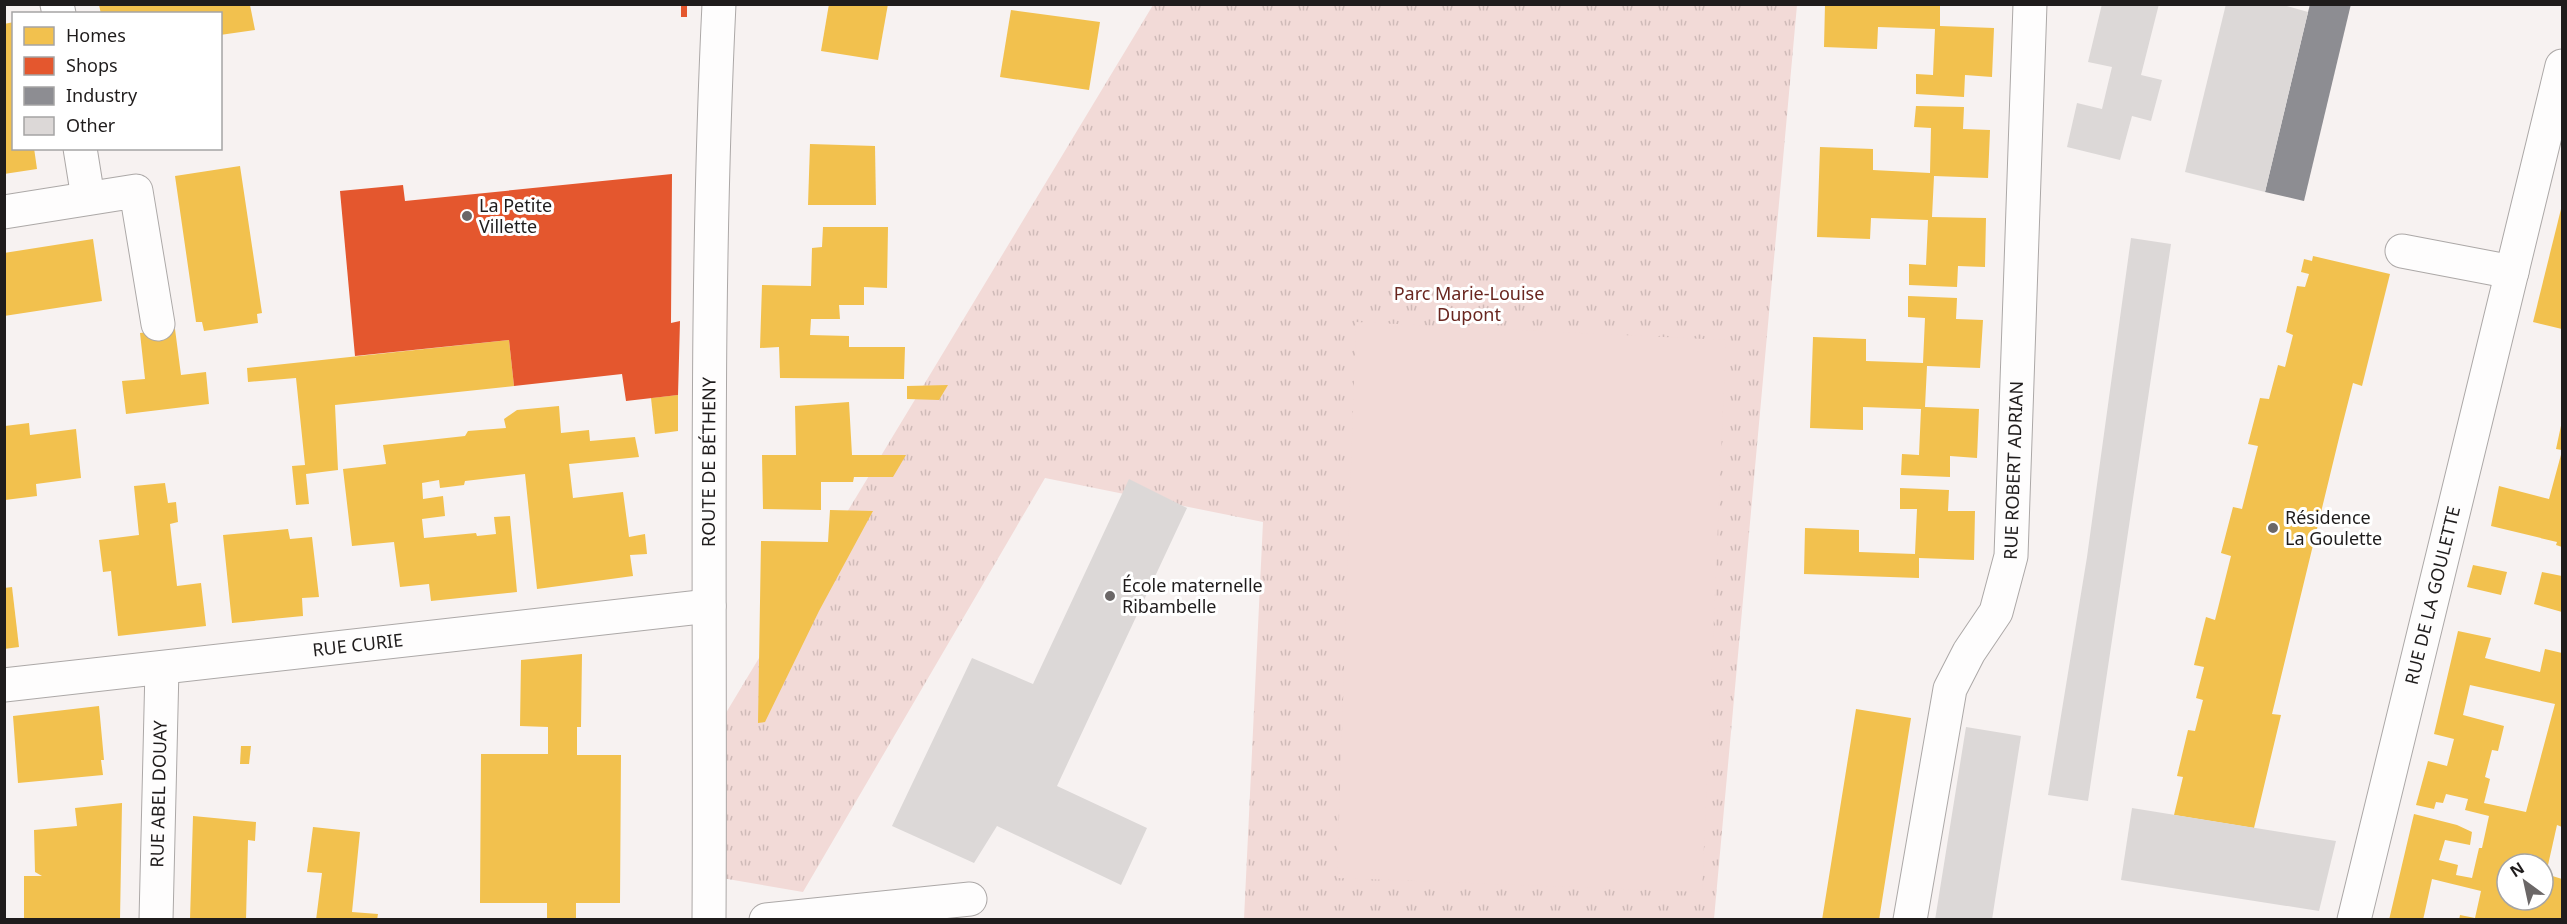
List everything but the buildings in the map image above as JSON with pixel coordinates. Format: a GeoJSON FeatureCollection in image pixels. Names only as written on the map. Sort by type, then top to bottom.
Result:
{"type":"FeatureCollection","features":[{"type":"Feature","properties":{"kind":"street","name":"ROUTE DE BÉTHENY"},"geometry":{"type":"LineString","coordinates":[[710,920],[709,606],[715,91],[719,4]]}},
{"type":"Feature","properties":{"kind":"street","name":"RUE ROBERT ADRIAN"},"geometry":{"type":"LineString","coordinates":[[1910,920],[1950,689],[1970,652],[1996,612],[2011,556],[2030,4]]}},
{"type":"Feature","properties":{"kind":"street","name":"RUE DE LA GOULETTE"},"geometry":{"type":"LineString","coordinates":[[2354,920],[2562,66]]}},
{"type":"Feature","properties":{"kind":"street"},"geometry":{"type":"LineString","coordinates":[[80,150],[88,198]]}},
{"type":"Feature","properties":{"kind":"street"},"geometry":{"type":"LineString","coordinates":[[4,212],[136,191],[158,324]]}},
{"type":"Feature","properties":{"kind":"street"},"geometry":{"type":"LineString","coordinates":[[2402,251],[2512,272]]}},
{"type":"Feature","properties":{"kind":"street","name":"RUE CURIE"},"geometry":{"type":"LineString","coordinates":[[4,686],[709,606]]}},
{"type":"Feature","properties":{"kind":"street","name":"RUE ABEL DOUAY"},"geometry":{"type":"LineString","coordinates":[[156,920],[162,668]]}},
{"type":"Feature","properties":{"kind":"street"},"geometry":{"type":"LineString","coordinates":[[766,920],[970,899]]}},
{"type":"Feature","properties":{"kind":"green space","name":"Parc Marie-Louise Dupont"},"geometry":{"type":"Polygon","coordinates":[[[1153,5],[1797,5],[1714,919],[1244,919],[1263,522],[1045,478],[803,892],[710,876],[709,741],[1153,5]]]}},
{"type":"Feature","properties":{"kind":"green space"},"geometry":{"type":"Polygon","coordinates":[[[1356,322],[1726,340],[1702,892],[1337,878],[1356,322]]]}},
{"type":"Feature","properties":{"kind":"place","name":"La Petite Villette"},"geometry":{"type":"Point","coordinates":[467,216]}},
{"type":"Feature","properties":{"kind":"place","name":"Résidence La Goulette"},"geometry":{"type":"Point","coordinates":[2273,528]}},
{"type":"Feature","properties":{"kind":"place","name":"École maternelle Ribambelle"},"geometry":{"type":"Point","coordinates":[1110,596]}}]}
